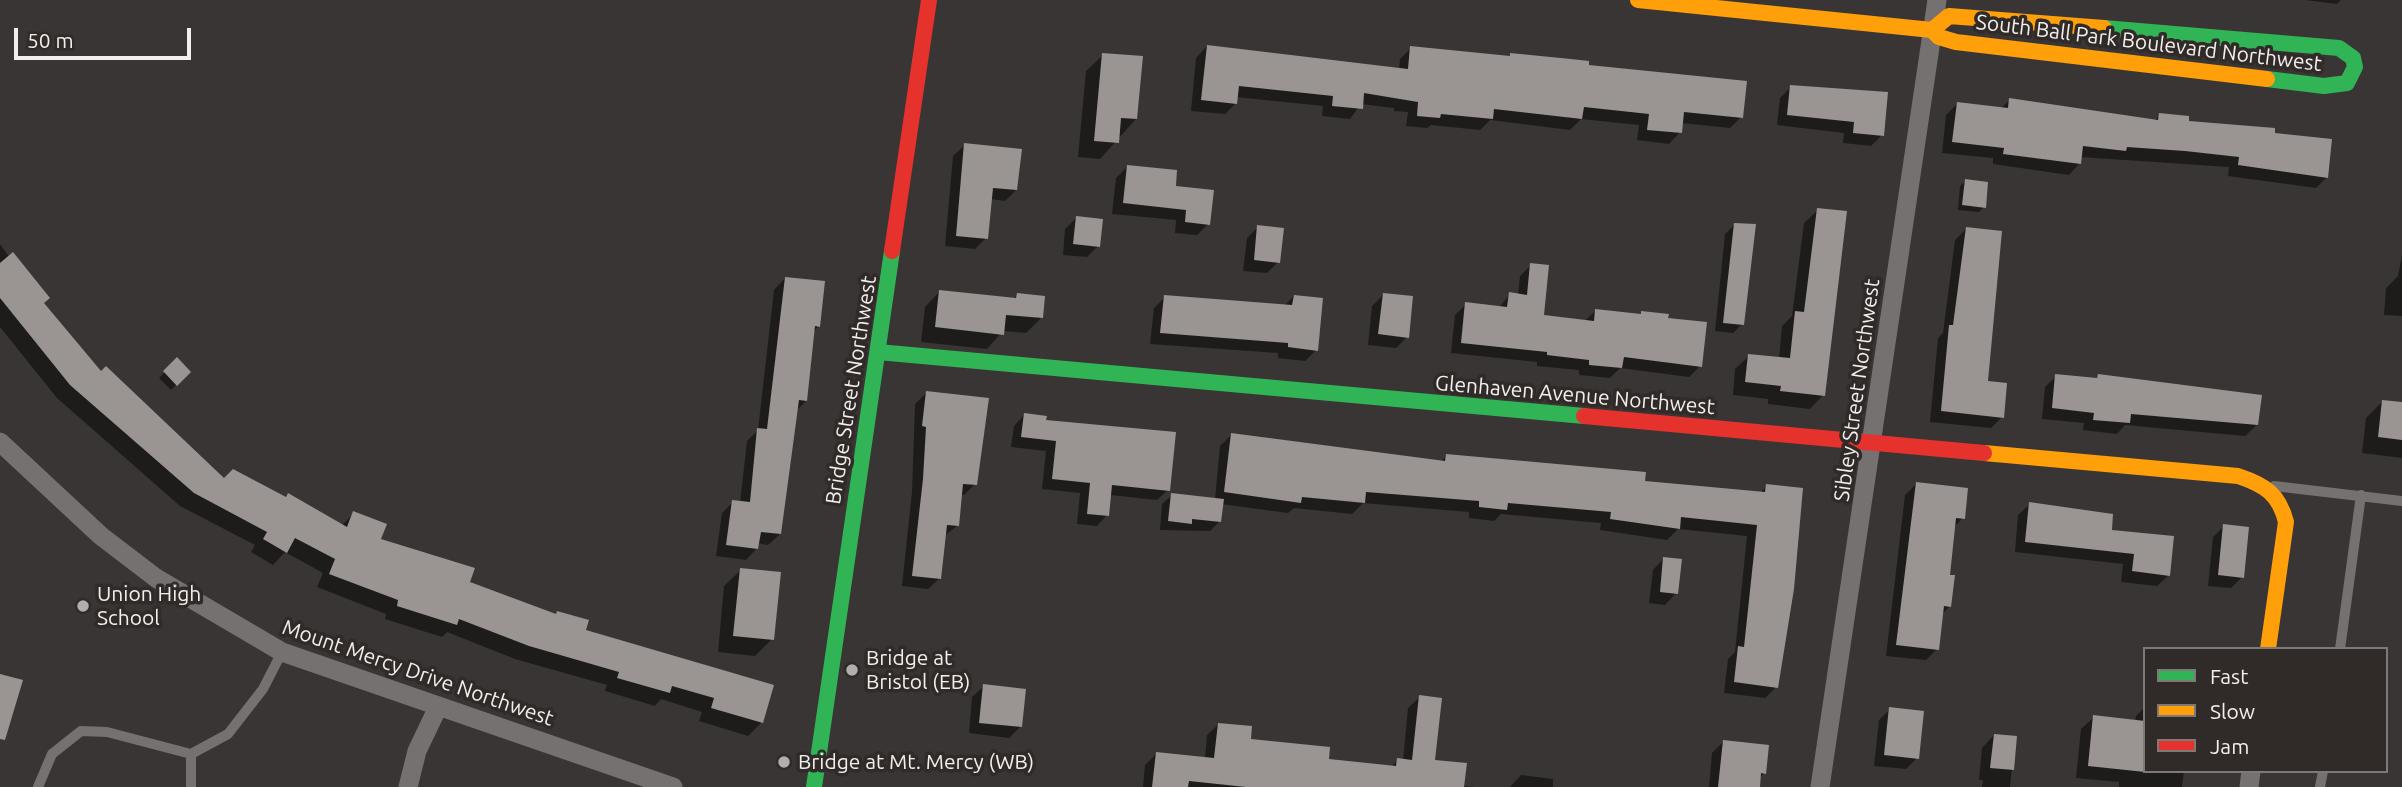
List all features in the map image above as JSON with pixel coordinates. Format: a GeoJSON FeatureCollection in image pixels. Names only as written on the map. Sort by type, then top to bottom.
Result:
{"type":"FeatureCollection","features":[{"type":"Feature","properties":{"kind":"street","name":"Bridge Street Northwest"},"geometry":{"type":"LineString","coordinates":[[814,787],[929,0]]}},
{"type":"Feature","properties":{"kind":"street"},"geometry":{"type":"LineString","coordinates":[[1638,0],[1932,30]]}},
{"type":"Feature","properties":{"kind":"street","name":"Sibley Street Northwest"},"geometry":{"type":"LineString","coordinates":[[1820,787],[1937,0]]}},
{"type":"Feature","properties":{"kind":"street","name":"South Ball Park Boulevard Northwest"},"geometry":{"type":"LineString","coordinates":[[1950,16],[1963,16],[2339,48],[2353,58],[2355,67],[2347,83],[2324,86],[1956,42],[1939,37],[1932,30],[1950,16]]}},
{"type":"Feature","properties":{"kind":"street","name":"Glenhaven Avenue Northwest"},"geometry":{"type":"LineString","coordinates":[[878,352],[1831,440],[1873,441],[2147,470],[2210,471],[2267,485]]}},
{"type":"Feature","properties":{"kind":"street","name":"Mount Mercy Drive Northwest"},"geometry":{"type":"LineString","coordinates":[[0,442],[101,536],[156,578],[282,652],[673,787]]}},
{"type":"Feature","properties":{"kind":"street"},"geometry":{"type":"LineString","coordinates":[[2267,485],[2283,505],[2286,522],[2268,647]]}},
{"type":"Feature","properties":{"kind":"street"},"geometry":{"type":"LineString","coordinates":[[408,787],[417,751],[438,707]]}},
{"type":"Feature","properties":{"kind":"lane"},"geometry":{"type":"LineString","coordinates":[[2267,485],[2402,501]]}},
{"type":"Feature","properties":{"kind":"lane"},"geometry":{"type":"LineString","coordinates":[[2340,647],[2361,495]]}},
{"type":"Feature","properties":{"kind":"lane"},"geometry":{"type":"LineString","coordinates":[[38,787],[52,754],[81,731],[107,732],[191,754],[228,734],[262,689],[282,652]]}},
{"type":"Feature","properties":{"kind":"lane"},"geometry":{"type":"LineString","coordinates":[[191,754],[191,787]]}},
{"type":"Feature","properties":{"kind":"building"},"geometry":{"type":"Polygon","coordinates":[[[1207,45],[1408,69],[1410,46],[1571,59],[1589,61],[1589,65],[1747,81],[1743,118],[1684,112],[1682,133],[1647,130],[1649,114],[1584,107],[1582,119],[1494,109],[1493,119],[1441,114],[1440,118],[1417,116],[1418,102],[1364,93],[1363,109],[1332,106],[1333,96],[1239,86],[1237,104],[1201,100],[1207,45]]]}},
{"type":"Feature","properties":{"kind":"building"},"geometry":{"type":"Polygon","coordinates":[[[1102,53],[1143,56],[1137,119],[1121,118],[1119,143],[1094,141],[1102,53]]]}},
{"type":"Feature","properties":{"kind":"building"},"geometry":{"type":"Polygon","coordinates":[[[1790,85],[1888,92],[1884,136],[1853,133],[1854,122],[1787,115],[1790,85]]]}},
{"type":"Feature","properties":{"kind":"building"},"geometry":{"type":"Polygon","coordinates":[[[2009,98],[2158,120],[2159,113],[2189,116],[2189,121],[2275,128],[2275,133],[2332,139],[2328,178],[2238,165],[2239,157],[2185,151],[2127,147],[2126,151],[2083,146],[2081,164],[2003,154],[2004,148],[1952,142],[1957,102],[2008,108],[2009,98]]]}},
{"type":"Feature","properties":{"kind":"building"},"geometry":{"type":"Polygon","coordinates":[[[964,143],[1022,149],[1017,190],[993,188],[988,239],[956,236],[964,143]]]}},
{"type":"Feature","properties":{"kind":"building"},"geometry":{"type":"Polygon","coordinates":[[[1127,165],[1177,170],[1176,186],[1214,190],[1210,225],[1185,222],[1186,210],[1123,203],[1127,165]]]}},
{"type":"Feature","properties":{"kind":"building"},"geometry":{"type":"Polygon","coordinates":[[[1965,179],[1988,182],[1986,208],[1962,205],[1965,179]]]}},
{"type":"Feature","properties":{"kind":"building"},"geometry":{"type":"Polygon","coordinates":[[[1817,208],[1847,211],[1825,396],[1780,391],[1781,386],[1745,382],[1748,354],[1790,358],[1795,311],[1804,312],[1817,208]]]}},
{"type":"Feature","properties":{"kind":"building"},"geometry":{"type":"Polygon","coordinates":[[[1076,216],[1103,219],[1100,247],[1073,244],[1076,216]]]}},
{"type":"Feature","properties":{"kind":"building"},"geometry":{"type":"Polygon","coordinates":[[[1734,223],[1756,224],[1744,325],[1723,323],[1734,223]]]}},
{"type":"Feature","properties":{"kind":"building"},"geometry":{"type":"Polygon","coordinates":[[[1257,225],[1284,228],[1280,263],[1254,260],[1257,225]]]}},
{"type":"Feature","properties":{"kind":"building"},"geometry":{"type":"Polygon","coordinates":[[[1966,227],[2002,231],[1988,381],[2007,383],[2004,418],[1941,411],[1949,325],[1953,325],[1966,227]]]}},
{"type":"Feature","properties":{"kind":"building"},"geometry":{"type":"Polygon","coordinates":[[[13,252],[50,298],[44,303],[101,371],[106,366],[224,478],[233,469],[286,497],[288,493],[347,527],[353,511],[387,524],[381,539],[475,568],[470,582],[556,614],[557,611],[589,620],[586,630],[774,685],[763,723],[711,708],[714,698],[672,686],[670,693],[617,678],[619,672],[529,646],[459,619],[457,625],[397,606],[398,600],[329,574],[335,559],[295,538],[287,553],[263,539],[267,532],[194,493],[70,385],[0,298],[0,263],[13,252]]]}},
{"type":"Feature","properties":{"kind":"building"},"geometry":{"type":"Polygon","coordinates":[[[1530,263],[1549,265],[1544,315],[1594,321],[1595,309],[1669,314],[1668,318],[1707,322],[1702,367],[1624,357],[1622,368],[1589,365],[1589,360],[1547,355],[1547,352],[1461,343],[1465,302],[1507,307],[1509,292],[1527,295],[1530,263]]]}},
{"type":"Feature","properties":{"kind":"building"},"geometry":{"type":"Polygon","coordinates":[[[785,277],[825,281],[820,327],[815,326],[807,401],[799,400],[781,534],[761,532],[758,549],[726,545],[732,500],[750,502],[757,428],[767,429],[785,277]]]}},
{"type":"Feature","properties":{"kind":"building"},"geometry":{"type":"Polygon","coordinates":[[[939,290],[1016,298],[1017,293],[1045,296],[1043,318],[1006,315],[1004,335],[935,327],[939,290]]]}},
{"type":"Feature","properties":{"kind":"building"},"geometry":{"type":"Polygon","coordinates":[[[1383,293],[1413,296],[1409,338],[1378,334],[1383,293]]]}},
{"type":"Feature","properties":{"kind":"building"},"geometry":{"type":"Polygon","coordinates":[[[1164,295],[1292,305],[1294,295],[1323,298],[1318,351],[1288,347],[1288,343],[1160,333],[1164,295]]]}},
{"type":"Feature","properties":{"kind":"building"},"geometry":{"type":"Polygon","coordinates":[[[177,357],[191,372],[177,386],[163,371],[177,357]]]}},
{"type":"Feature","properties":{"kind":"building"},"geometry":{"type":"Polygon","coordinates":[[[2055,374],[2097,378],[2098,374],[2262,395],[2258,425],[2131,414],[2130,423],[2093,420],[2094,413],[2052,408],[2055,374]]]}},
{"type":"Feature","properties":{"kind":"building"},"geometry":{"type":"Polygon","coordinates":[[[926,391],[989,398],[977,485],[963,484],[959,526],[947,525],[941,579],[912,576],[923,479],[926,427],[922,426],[926,391]]]}},
{"type":"Feature","properties":{"kind":"building"},"geometry":{"type":"Polygon","coordinates":[[[2382,400],[2402,402],[2402,440],[2378,437],[2382,400]]]}},
{"type":"Feature","properties":{"kind":"building"},"geometry":{"type":"Polygon","coordinates":[[[1024,413],[1047,416],[1046,420],[1176,432],[1170,491],[1112,485],[1109,516],[1087,514],[1090,483],[1052,479],[1056,441],[1021,437],[1024,413]]]}},
{"type":"Feature","properties":{"kind":"building"},"geometry":{"type":"Polygon","coordinates":[[[1231,433],[1445,461],[1446,454],[1646,472],[1645,481],[1765,492],[1766,484],[1803,488],[1794,589],[1778,688],[1734,682],[1738,646],[1744,647],[1757,525],[1681,517],[1680,529],[1610,519],[1611,512],[1508,503],[1507,510],[1479,507],[1479,501],[1366,492],[1365,503],[1302,497],[1301,503],[1224,492],[1231,433]]]}},
{"type":"Feature","properties":{"kind":"building"},"geometry":{"type":"Polygon","coordinates":[[[1916,482],[1968,488],[1965,519],[1956,518],[1950,575],[1955,575],[1951,607],[1944,606],[1939,650],[1896,645],[1916,482]]]}},
{"type":"Feature","properties":{"kind":"building"},"geometry":{"type":"Polygon","coordinates":[[[1171,493],[1224,499],[1221,522],[1192,519],[1192,524],[1168,521],[1171,493]]]}},
{"type":"Feature","properties":{"kind":"building"},"geometry":{"type":"Polygon","coordinates":[[[2029,502],[2113,514],[2112,530],[2174,536],[2170,576],[2132,571],[2134,554],[2025,542],[2029,502]]]}},
{"type":"Feature","properties":{"kind":"building"},"geometry":{"type":"Polygon","coordinates":[[[2223,524],[2249,527],[2244,578],[2218,575],[2223,524]]]}},
{"type":"Feature","properties":{"kind":"building"},"geometry":{"type":"Polygon","coordinates":[[[1663,557],[1682,559],[1678,594],[1660,592],[1663,557]]]}},
{"type":"Feature","properties":{"kind":"building"},"geometry":{"type":"Polygon","coordinates":[[[740,568],[781,572],[774,640],[733,636],[740,568]]]}},
{"type":"Feature","properties":{"kind":"building"},"geometry":{"type":"Polygon","coordinates":[[[0,674],[23,680],[5,740],[0,739],[0,674]]]}},
{"type":"Feature","properties":{"kind":"building"},"geometry":{"type":"Polygon","coordinates":[[[983,684],[1026,689],[1022,727],[979,723],[983,684]]]}},
{"type":"Feature","properties":{"kind":"building"},"geometry":{"type":"Polygon","coordinates":[[[1419,695],[1442,698],[1435,760],[1467,763],[1464,787],[1246,787],[1189,781],[1188,787],[1152,787],[1156,752],[1214,758],[1218,723],[1252,726],[1251,739],[1330,747],[1329,759],[1396,766],[1397,758],[1412,760],[1419,695]]]}},
{"type":"Feature","properties":{"kind":"building"},"geometry":{"type":"Polygon","coordinates":[[[1889,707],[1924,711],[1919,759],[1884,755],[1889,707]]]}},
{"type":"Feature","properties":{"kind":"building"},"geometry":{"type":"Polygon","coordinates":[[[2093,715],[2143,721],[2143,772],[2088,766],[2093,715]]]}},
{"type":"Feature","properties":{"kind":"building"},"geometry":{"type":"Polygon","coordinates":[[[1994,734],[2017,736],[2014,770],[1990,768],[1994,734]]]}},
{"type":"Feature","properties":{"kind":"building"},"geometry":{"type":"Polygon","coordinates":[[[1723,740],[1769,745],[1766,774],[1761,773],[1760,787],[1718,787],[1723,740]]]}},
{"type":"Feature","properties":{"kind":"traffic: fast"},"geometry":{"type":"LineString","coordinates":[[2104,28],[2339,48],[2353,58],[2355,67],[2347,83],[2324,86],[2267,79]]}},
{"type":"Feature","properties":{"kind":"traffic: fast"},"geometry":{"type":"LineString","coordinates":[[814,787],[892,251]]}},
{"type":"Feature","properties":{"kind":"traffic: fast"},"geometry":{"type":"LineString","coordinates":[[878,352],[1584,416]]}},
{"type":"Feature","properties":{"kind":"traffic: slow"},"geometry":{"type":"LineString","coordinates":[[1638,0],[1932,30],[1949,16],[2104,28]]}},
{"type":"Feature","properties":{"kind":"traffic: slow"},"geometry":{"type":"LineString","coordinates":[[1932,30],[1939,37],[1956,42],[2267,79]]}},
{"type":"Feature","properties":{"kind":"traffic: slow"},"geometry":{"type":"LineString","coordinates":[[1984,453],[2238,476],[2263,487],[2279,504],[2286,522],[2268,647]]}},
{"type":"Feature","properties":{"kind":"traffic: jam"},"geometry":{"type":"LineString","coordinates":[[892,251],[929,0]]}},
{"type":"Feature","properties":{"kind":"traffic: jam"},"geometry":{"type":"LineString","coordinates":[[1584,416],[1984,453]]}},
{"type":"Feature","properties":{"kind":"place","name":"Union High School"},"geometry":{"type":"Point","coordinates":[83,606]}},
{"type":"Feature","properties":{"kind":"place","name":"Bridge at Bristol (EB)"},"geometry":{"type":"Point","coordinates":[852,670]}},
{"type":"Feature","properties":{"kind":"place","name":"Bridge at Mt. Mercy (WB)"},"geometry":{"type":"Point","coordinates":[784,762]}}]}
